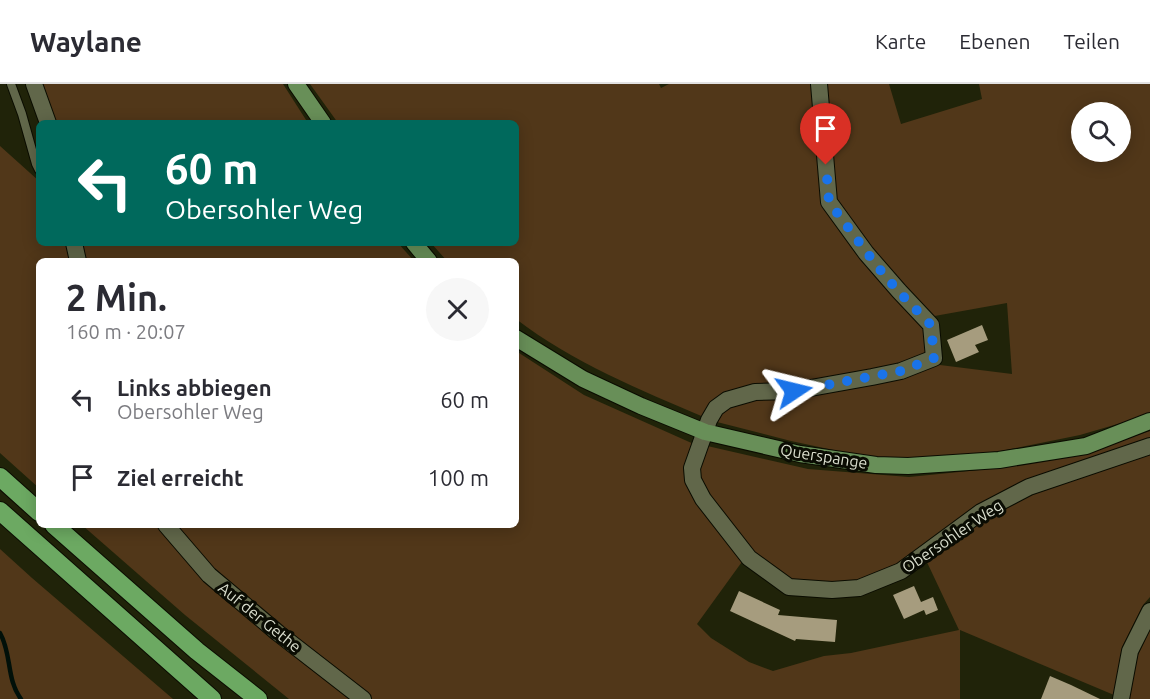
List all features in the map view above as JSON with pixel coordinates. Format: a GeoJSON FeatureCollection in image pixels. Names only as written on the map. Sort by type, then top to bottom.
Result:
{"type":"FeatureCollection","features":[{"type":"Feature","properties":{"kind":"highway"},"geometry":{"type":"LineString","coordinates":[[0,477],[36,509]]}},
{"type":"Feature","properties":{"kind":"highway"},"geometry":{"type":"LineString","coordinates":[[0,511],[212,699]]}},
{"type":"Feature","properties":{"kind":"highway"},"geometry":{"type":"LineString","coordinates":[[57,528],[197,651],[258,699]]}},
{"type":"Feature","properties":{"kind":"main road"},"geometry":{"type":"LineString","coordinates":[[296,84],[321,120]]}},
{"type":"Feature","properties":{"kind":"main road"},"geometry":{"type":"LineString","coordinates":[[416,246],[426,258]]}},
{"type":"Feature","properties":{"kind":"main road","name":"Querspange"},"geometry":{"type":"LineString","coordinates":[[519,340],[583,379],[705,432],[800,454],[876,465],[908,466],[999,460],[1086,446],[1150,421]]}},
{"type":"Feature","properties":{"kind":"street"},"geometry":{"type":"LineString","coordinates":[[34,84],[47,120]]}},
{"type":"Feature","properties":{"kind":"street","name":"Obersohler Weg"},"geometry":{"type":"LineString","coordinates":[[819,84],[829,202],[866,253],[931,325],[934,358],[901,371],[794,391],[755,392],[727,400],[716,408],[709,420],[692,468],[693,480],[703,499],[749,558],[789,587],[832,590],[859,588],[901,572],[981,512],[1029,487],[1150,446]]}},
{"type":"Feature","properties":{"kind":"street","name":"Auf der Gethe"},"geometry":{"type":"LineString","coordinates":[[169,528],[209,575],[278,633],[363,699]]}},
{"type":"Feature","properties":{"kind":"street"},"geometry":{"type":"LineString","coordinates":[[1121,699],[1130,651],[1150,610]]}},
{"type":"Feature","properties":{"kind":"lane"},"geometry":{"type":"LineString","coordinates":[[10,84],[22,114],[36,164]]}},
{"type":"Feature","properties":{"kind":"shaded area"},"geometry":{"type":"Polygon","coordinates":[[[38,84],[283,84],[306,120],[51,120],[38,84]]]}},
{"type":"Feature","properties":{"kind":"shaded area"},"geometry":{"type":"Polygon","coordinates":[[[310,84],[659,84],[661,88],[669,84],[889,84],[901,124],[982,99],[979,84],[1150,84],[1150,413],[1080,435],[1001,451],[907,460],[852,454],[717,422],[722,410],[730,403],[932,364],[1012,374],[1007,303],[929,317],[931,358],[870,374],[753,388],[706,418],[584,362],[519,321],[519,258],[444,258],[434,246],[519,246],[519,120],[336,120],[310,84]]]}},
{"type":"Feature","properties":{"kind":"shaded area"},"geometry":{"type":"Polygon","coordinates":[[[0,146],[36,178],[36,246],[70,246],[72,258],[36,258],[36,485],[0,453],[0,146]]]}},
{"type":"Feature","properties":{"kind":"shaded area"},"geometry":{"type":"Polygon","coordinates":[[[78,246],[401,246],[411,258],[80,258],[78,246]]]}},
{"type":"Feature","properties":{"kind":"shaded area"},"geometry":{"type":"Polygon","coordinates":[[[519,353],[584,395],[696,445],[687,466],[744,559],[697,624],[711,638],[749,662],[773,671],[824,656],[851,653],[959,630],[925,558],[938,547],[1031,490],[1150,450],[1150,597],[1143,605],[1122,647],[1114,695],[960,630],[960,699],[370,699],[213,570],[176,528],[519,528],[519,353]]]}},
{"type":"Feature","properties":{"kind":"shaded area"},"geometry":{"type":"Polygon","coordinates":[[[1150,431],[1150,442],[1025,484],[900,567],[860,584],[789,584],[752,554],[725,522],[694,467],[703,445],[808,469],[909,477],[999,468],[1086,452],[1150,431]]]}},
{"type":"Feature","properties":{"kind":"shaded area"},"geometry":{"type":"Polygon","coordinates":[[[85,528],[164,528],[357,699],[289,699],[185,615],[85,528]]]}},
{"type":"Feature","properties":{"kind":"shaded area"},"geometry":{"type":"Polygon","coordinates":[[[0,549],[32,578],[173,699],[0,699],[0,549]]]}},
{"type":"Feature","properties":{"kind":"shaded area"},"geometry":{"type":"Polygon","coordinates":[[[1150,630],[1150,699],[1129,699],[1138,655],[1150,630]]]}},
{"type":"Feature","properties":{"kind":"building"},"geometry":{"type":"Polygon","coordinates":[[[982,325],[988,340],[975,345],[979,352],[956,362],[947,340],[982,325]]]}},
{"type":"Feature","properties":{"kind":"building"},"geometry":{"type":"Polygon","coordinates":[[[914,586],[921,602],[933,597],[938,610],[926,615],[924,610],[904,619],[893,595],[914,586]]]}},
{"type":"Feature","properties":{"kind":"building"},"geometry":{"type":"Polygon","coordinates":[[[739,591],[780,610],[778,615],[837,620],[835,642],[796,639],[795,641],[730,611],[739,591]]]}},
{"type":"Feature","properties":{"kind":"building"},"geometry":{"type":"Polygon","coordinates":[[[1050,676],[1071,685],[1100,699],[1041,699],[1050,676]]]}},
{"type":"Feature","properties":{"kind":"waterway"},"geometry":{"type":"LineString","coordinates":[[0,633],[4,641],[13,683],[21,699]]}},
{"type":"Feature","properties":{"kind":"route"},"geometry":{"type":"LineString","coordinates":[[794,391],[901,371],[934,358],[931,325],[866,253],[829,202],[826,165]]}}]}
